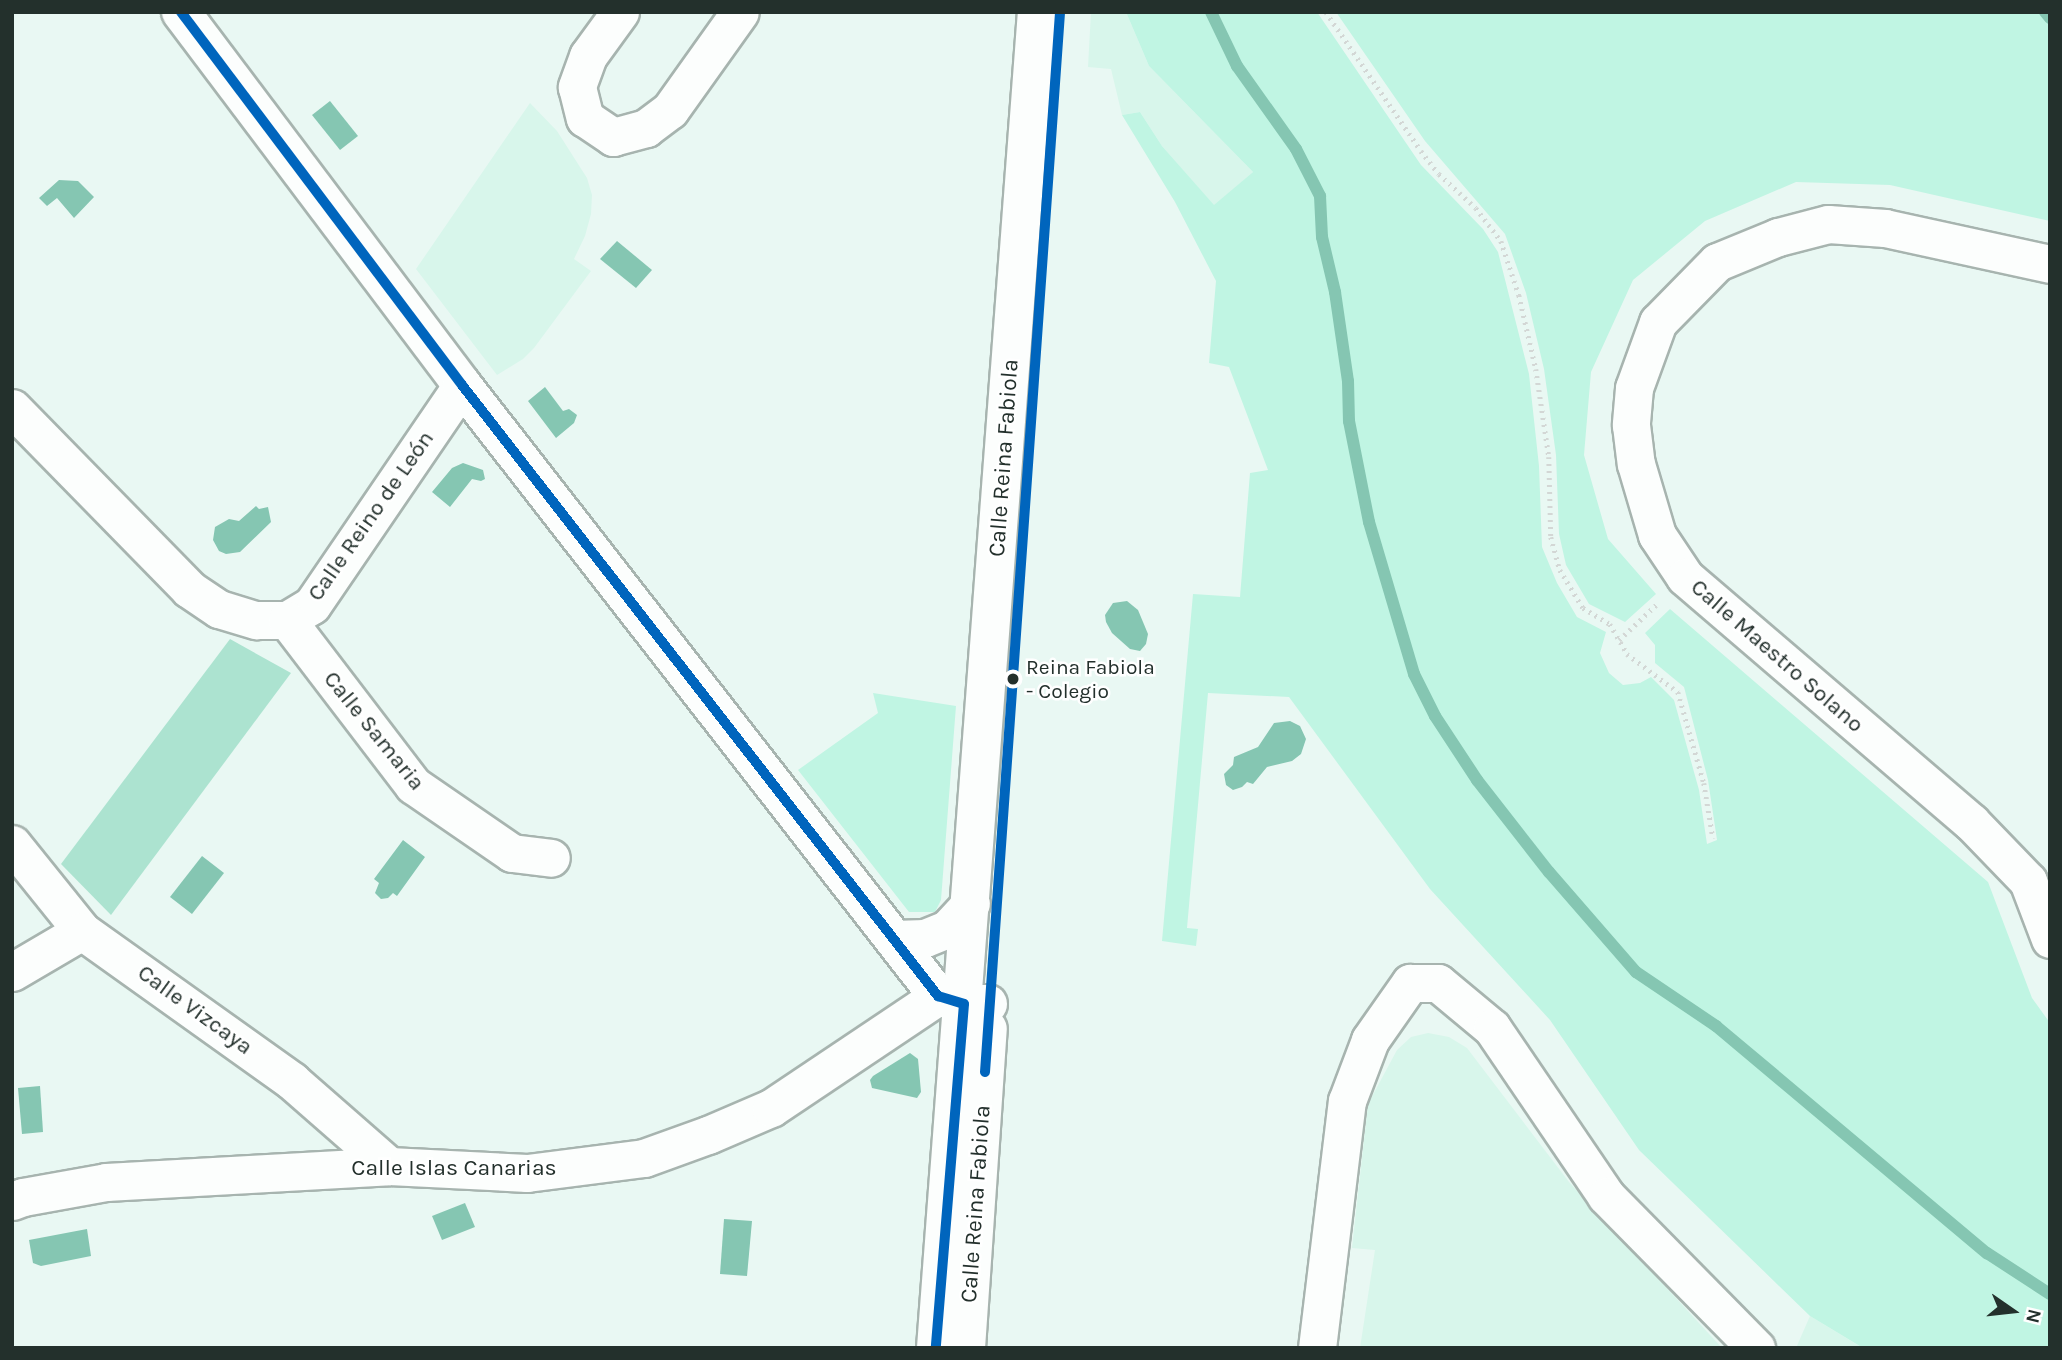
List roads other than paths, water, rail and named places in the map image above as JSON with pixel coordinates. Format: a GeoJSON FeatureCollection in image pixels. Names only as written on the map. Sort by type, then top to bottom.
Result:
{"type":"FeatureCollection","features":[{"type":"Feature","properties":{"kind":"street"},"geometry":{"type":"LineString","coordinates":[[181,12],[462,385],[894,939],[964,1001]]}},
{"type":"Feature","properties":{"kind":"street"},"geometry":{"type":"LineString","coordinates":[[620,12],[587,56],[577,87],[585,118],[613,137],[646,128],[670,110],[740,12]]}},
{"type":"Feature","properties":{"kind":"street","name":"Calle Reina Fabiola"},"geometry":{"type":"LineString","coordinates":[[936,1348],[1037,12]]}},
{"type":"Feature","properties":{"kind":"street","name":"Calle Reina Fabiola"},"geometry":{"type":"LineString","coordinates":[[966,1348],[964,1001],[1060,12]]}},
{"type":"Feature","properties":{"kind":"street","name":"Calle Maestro Solano"},"geometry":{"type":"LineString","coordinates":[[2050,264],[1885,228],[1828,224],[1778,237],[1717,262],[1658,322],[1634,388],[1631,425],[1636,464],[1657,535],[1685,578],[1971,822],[2028,881],[2050,939]]}},
{"type":"Feature","properties":{"kind":"street","name":"Calle Reino de León"},"geometry":{"type":"LineString","coordinates":[[12,408],[189,589],[219,609],[256,620],[286,621],[312,605],[462,385]]}},
{"type":"Feature","properties":{"kind":"street","name":"Calle Samaria"},"geometry":{"type":"LineString","coordinates":[[286,621],[413,785],[512,853],[551,858]]}},
{"type":"Feature","properties":{"kind":"street","name":"Calle Vizcaya"},"geometry":{"type":"LineString","coordinates":[[12,844],[82,931],[292,1081],[389,1166]]}},
{"type":"Feature","properties":{"kind":"street"},"geometry":{"type":"LineString","coordinates":[[894,939],[925,938],[947,929],[971,904]]}},
{"type":"Feature","properties":{"kind":"street"},"geometry":{"type":"LineString","coordinates":[[12,972],[82,931]]}},
{"type":"Feature","properties":{"kind":"street"},"geometry":{"type":"LineString","coordinates":[[1317,1348],[1347,1101],[1370,1040],[1410,983],[1438,983],[1492,1028],[1606,1196],[1756,1348]]}},
{"type":"Feature","properties":{"kind":"street","name":"Calle Islas Canarias"},"geometry":{"type":"LineString","coordinates":[[12,1202],[23,1197],[106,1182],[389,1166],[527,1173],[644,1158],[771,1108],[964,1001]]}},
{"type":"Feature","properties":{"kind":"waterway"},"geometry":{"type":"LineString","coordinates":[[1211,12],[1237,66],[1296,149],[1320,196],[1322,237],[1335,292],[1348,381],[1349,421],[1369,522],[1414,674],[1435,716],[1477,780],[1549,872],[1636,972],[1716,1026],[1987,1253],[2050,1294]]}},
{"type":"Feature","properties":{"kind":"waterway"},"geometry":{"type":"LineString","coordinates":[[2045,12],[2050,18]]}},
{"type":"Feature","properties":{"kind":"place","name":"Reina Fabiola - Colegio"},"geometry":{"type":"Point","coordinates":[1013,679]}}]}
